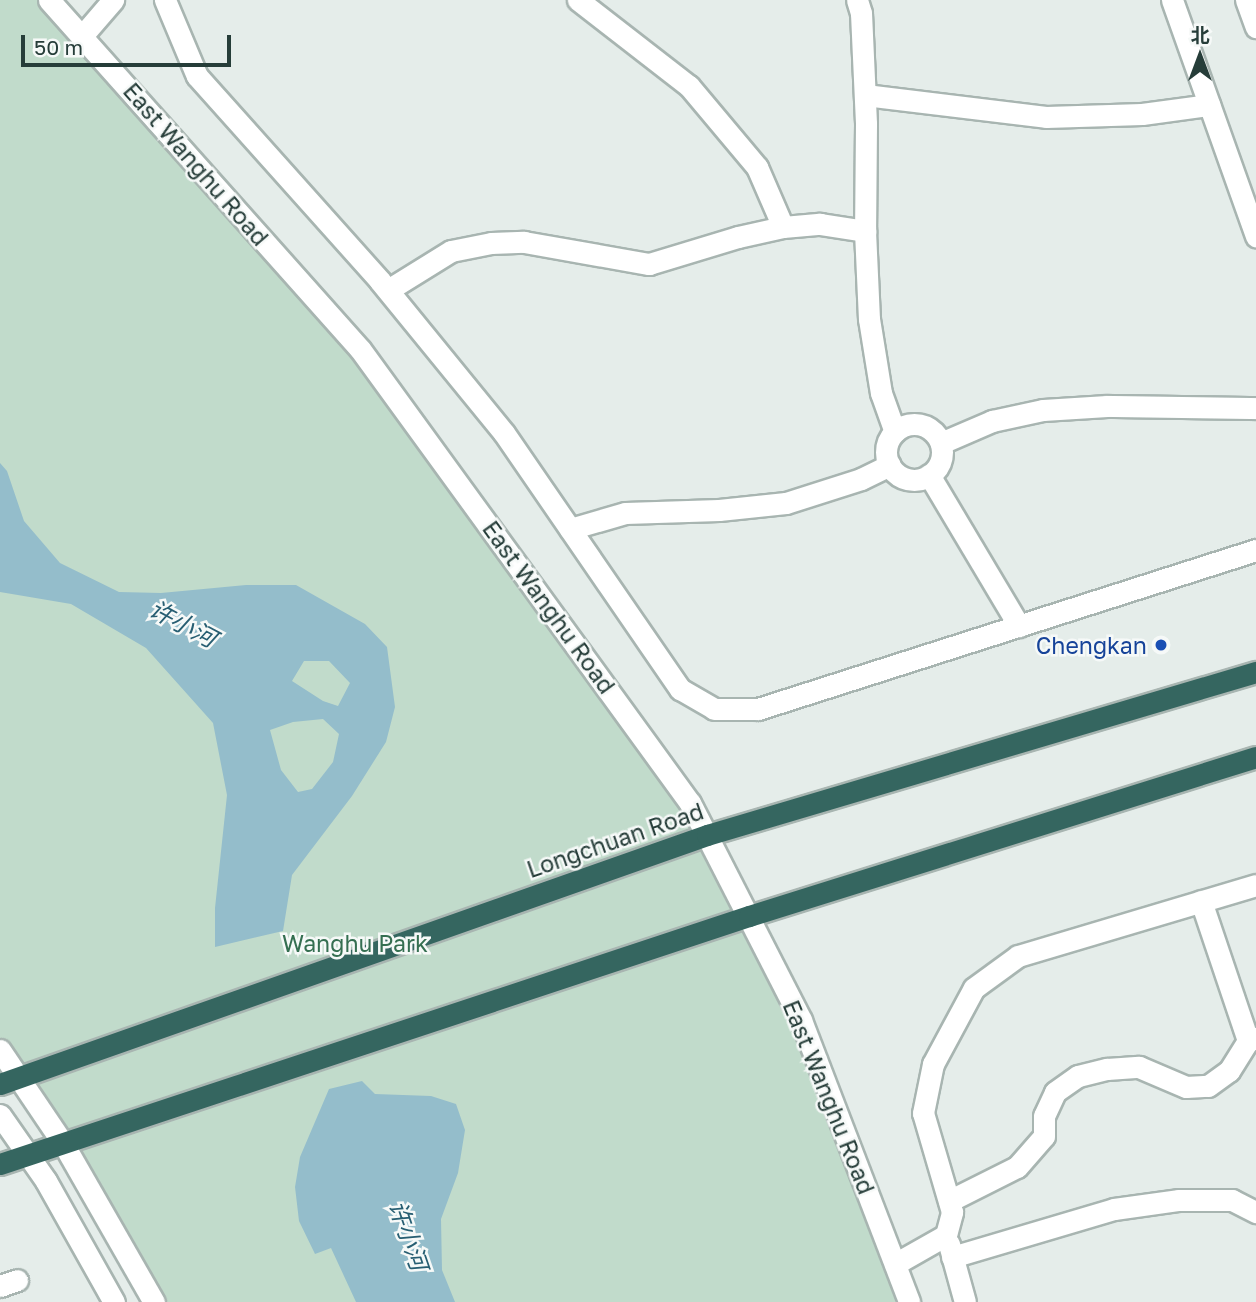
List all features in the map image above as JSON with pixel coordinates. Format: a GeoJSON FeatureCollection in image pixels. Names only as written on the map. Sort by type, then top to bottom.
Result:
{"type":"FeatureCollection","features":[{"type":"Feature","properties":{"kind":"highway","name":"Longchuan Road"},"geometry":{"type":"LineString","coordinates":[[10,1080],[707,835],[1256,672]]}},
{"type":"Feature","properties":{"kind":"highway"},"geometry":{"type":"LineString","coordinates":[[0,1164],[749,916],[1256,757]]}},
{"type":"Feature","properties":{"kind":"street","name":"East Wanghu Road"},"geometry":{"type":"LineString","coordinates":[[49,0],[360,349],[674,781],[707,835],[801,1020],[909,1302]]}},
{"type":"Feature","properties":{"kind":"street"},"geometry":{"type":"LineString","coordinates":[[82,36],[113,0]]}},
{"type":"Feature","properties":{"kind":"street"},"geometry":{"type":"LineString","coordinates":[[165,0],[197,76],[388,290],[504,433],[680,689],[715,709],[758,709],[1256,550]]}},
{"type":"Feature","properties":{"kind":"street"},"geometry":{"type":"LineString","coordinates":[[578,0],[690,86],[757,167],[783,227]]}},
{"type":"Feature","properties":{"kind":"street"},"geometry":{"type":"LineString","coordinates":[[857,0],[861,13],[869,319],[881,393],[895,432]]}},
{"type":"Feature","properties":{"kind":"street"},"geometry":{"type":"LineString","coordinates":[[1172,0],[1256,236]]}},
{"type":"Feature","properties":{"kind":"street"},"geometry":{"type":"LineString","coordinates":[[1246,0],[1256,27]]}},
{"type":"Feature","properties":{"kind":"street"},"geometry":{"type":"LineString","coordinates":[[864,95],[1046,117],[1142,114],[1209,105]]}},
{"type":"Feature","properties":{"kind":"street"},"geometry":{"type":"LineString","coordinates":[[388,290],[451,251],[491,243],[524,242],[649,264],[737,236],[783,227],[820,224],[865,231]]}},
{"type":"Feature","properties":{"kind":"street"},"geometry":{"type":"LineString","coordinates":[[941,443],[992,421],[1043,410],[1107,406],[1256,408]]}},
{"type":"Feature","properties":{"kind":"street"},"geometry":{"type":"LineString","coordinates":[[921,425],[929,429],[941,443],[940,461],[929,475],[911,480],[895,473],[890,465],[886,447],[895,432],[902,427],[921,425]]}},
{"type":"Feature","properties":{"kind":"street"},"geometry":{"type":"LineString","coordinates":[[570,529],[625,513],[719,510],[786,503],[861,479],[890,465]]}},
{"type":"Feature","properties":{"kind":"street"},"geometry":{"type":"LineString","coordinates":[[929,475],[1018,626]]}},
{"type":"Feature","properties":{"kind":"street"},"geometry":{"type":"LineString","coordinates":[[965,1302],[946,1236],[952,1212],[923,1113],[933,1064],[974,988],[1018,956],[1256,885]]}},
{"type":"Feature","properties":{"kind":"street"},"geometry":{"type":"LineString","coordinates":[[949,1201],[1017,1167],[1044,1136],[1044,1116],[1055,1092],[1078,1076],[1107,1069],[1139,1067],[1186,1087],[1208,1086],[1229,1071],[1252,1039],[1201,901]]}},
{"type":"Feature","properties":{"kind":"street"},"geometry":{"type":"LineString","coordinates":[[0,1050],[10,1080],[64,1145],[154,1302]]}},
{"type":"Feature","properties":{"kind":"street"},"geometry":{"type":"LineString","coordinates":[[0,1115],[27,1155],[114,1302]]}},
{"type":"Feature","properties":{"kind":"street"},"geometry":{"type":"LineString","coordinates":[[952,1257],[1114,1209],[1179,1200],[1232,1200],[1256,1212]]}},
{"type":"Feature","properties":{"kind":"street"},"geometry":{"type":"LineString","coordinates":[[895,1264],[946,1236]]}},
{"type":"Feature","properties":{"kind":"green space","name":"Wanghu Park"},"geometry":{"type":"Polygon","coordinates":[[[0,0],[51,0],[360,349],[587,660],[749,916],[909,1302],[154,1302],[0,1050],[0,0]]]}},
{"type":"Feature","properties":{"kind":"water","name":"许小河"},"geometry":{"type":"Polygon","coordinates":[[[0,463],[7,471],[24,521],[60,563],[119,592],[161,593],[246,585],[296,585],[365,624],[387,647],[395,707],[386,742],[352,796],[292,875],[283,931],[215,947],[215,908],[227,795],[213,723],[146,648],[71,604],[0,592],[0,463]],[[304,661],[292,681],[323,701],[338,706],[350,683],[329,661],[304,661]],[[323,719],[293,722],[270,730],[281,770],[298,792],[312,789],[333,762],[339,734],[323,719]]]}},
{"type":"Feature","properties":{"kind":"water","name":"许小河"},"geometry":{"type":"Polygon","coordinates":[[[362,1081],[375,1094],[431,1096],[456,1104],[465,1130],[458,1173],[441,1219],[442,1270],[455,1302],[356,1302],[331,1248],[315,1254],[299,1221],[295,1187],[300,1157],[329,1089],[362,1081]]]}},
{"type":"Feature","properties":{"kind":"place","name":"Chengkan"},"geometry":{"type":"Point","coordinates":[1161,645]}}]}
